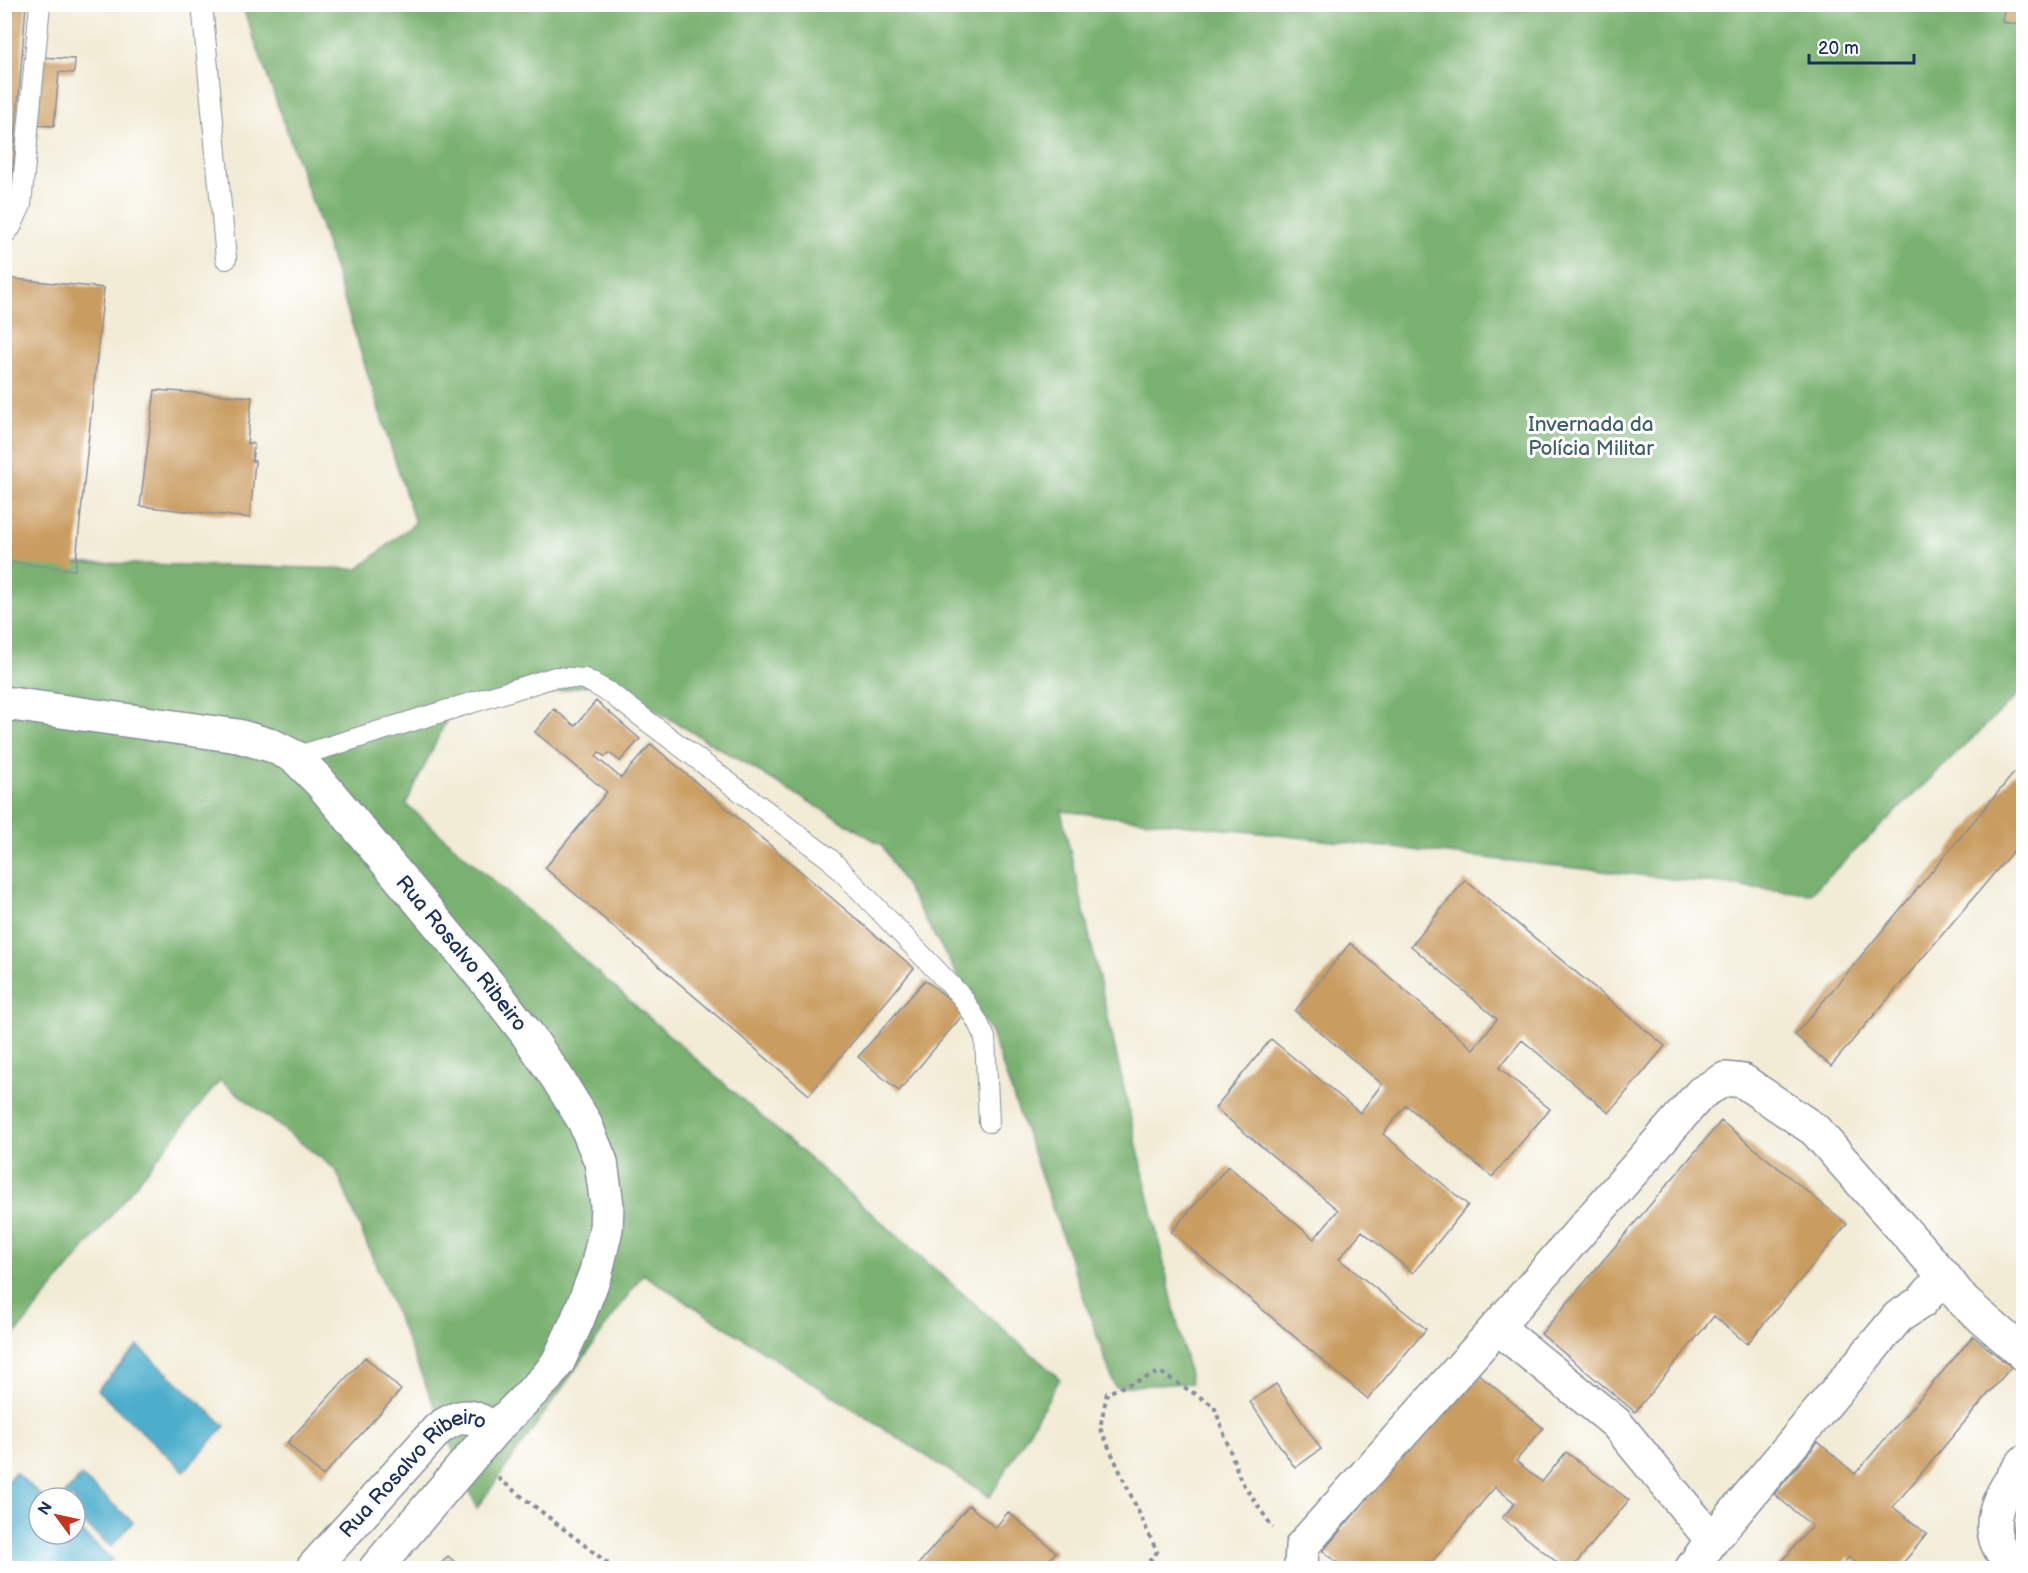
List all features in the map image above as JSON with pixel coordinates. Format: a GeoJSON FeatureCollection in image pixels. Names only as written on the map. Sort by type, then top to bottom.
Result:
{"type":"FeatureCollection","features":[{"type":"Feature","properties":{"kind":"street","name":"Rua Rosalvo Ribeiro"},"geometry":{"type":"LineString","coordinates":[[4,703],[238,736],[273,746],[295,757],[320,782],[527,1035],[584,1121],[601,1162],[607,1205],[606,1229],[596,1272],[577,1321],[552,1369],[471,1457],[376,1569]]}},
{"type":"Feature","properties":{"kind":"street"},"geometry":{"type":"LineString","coordinates":[[1301,1569],[1302,1546],[1701,1093],[1725,1078],[1743,1081],[1815,1130],[1944,1276],[1963,1301],[2024,1354]]}},
{"type":"Feature","properties":{"kind":"street"},"geometry":{"type":"LineString","coordinates":[[1692,1569],[1712,1540],[1898,1317],[1920,1302],[1944,1276]]}},
{"type":"Feature","properties":{"kind":"street"},"geometry":{"type":"LineString","coordinates":[[1497,1327],[1616,1423],[1712,1540]]}},
{"type":"Feature","properties":{"kind":"street","name":"Rua Rosalvo Ribeiro"},"geometry":{"type":"LineString","coordinates":[[313,1569],[438,1428],[450,1420],[465,1416],[479,1419],[495,1430]]}},
{"type":"Feature","properties":{"kind":"street"},"geometry":{"type":"LineString","coordinates":[[2004,1565],[1993,1533],[1997,1503],[2024,1462]]}},
{"type":"Feature","properties":{"kind":"lane"},"geometry":{"type":"LineString","coordinates":[[4,236],[11,227],[21,205],[40,4]]}},
{"type":"Feature","properties":{"kind":"lane"},"geometry":{"type":"LineString","coordinates":[[202,4],[226,259]]}},
{"type":"Feature","properties":{"kind":"lane"},"geometry":{"type":"LineString","coordinates":[[295,757],[555,677],[585,679],[610,693],[830,859],[962,998],[977,1021],[984,1038],[988,1122]]}},
{"type":"Feature","properties":{"kind":"path"},"geometry":{"type":"LineString","coordinates":[[1143,1569],[1156,1551],[1100,1428],[1107,1393],[1160,1372],[1214,1406],[1241,1481],[1274,1530]]}},
{"type":"Feature","properties":{"kind":"path"},"geometry":{"type":"LineString","coordinates":[[471,1457],[614,1569]]}},
{"type":"Feature","properties":{"kind":"green space","name":"Invernada da Polícia Militar"},"geometry":{"type":"Polygon","coordinates":[[[242,5],[2023,5],[2023,690],[1810,894],[1061,811],[1191,1383],[1115,1387],[991,1033],[882,845],[606,681],[449,715],[406,804],[1060,1379],[990,1497],[643,1274],[477,1508],[336,1170],[220,1080],[5,1347],[5,561],[358,569],[415,523],[320,224],[242,5]]]}},
{"type":"Feature","properties":{"kind":"green space"},"geometry":{"type":"Polygon","coordinates":[[[2023,1518],[2023,1568],[1996,1568],[2023,1518]]]}},
{"type":"Feature","properties":{"kind":"water"},"geometry":{"type":"Polygon","coordinates":[[[138,1346],[225,1426],[184,1471],[97,1390],[138,1346]]]}},
{"type":"Feature","properties":{"kind":"water"},"geometry":{"type":"Polygon","coordinates":[[[15,1472],[31,1486],[27,1486],[27,1546],[87,1546],[87,1537],[112,1559],[104,1568],[24,1568],[5,1551],[5,1484],[15,1472]]]}},
{"type":"Feature","properties":{"kind":"water"},"geometry":{"type":"Polygon","coordinates":[[[81,1476],[133,1522],[111,1547],[87,1526],[87,1486],[72,1486],[81,1476]]]}},
{"type":"Feature","properties":{"kind":"building"},"geometry":{"type":"Polygon","coordinates":[[[2005,4],[2024,4],[2024,25],[2002,22],[2005,4]]]}},
{"type":"Feature","properties":{"kind":"building"},"geometry":{"type":"Polygon","coordinates":[[[13,5],[26,5],[9,217],[4,217],[4,107],[13,5]]]}},
{"type":"Feature","properties":{"kind":"building"},"geometry":{"type":"Polygon","coordinates":[[[38,57],[75,59],[74,73],[59,72],[54,126],[33,125],[38,57]]]}},
{"type":"Feature","properties":{"kind":"building"},"geometry":{"type":"Polygon","coordinates":[[[4,278],[104,288],[75,570],[4,561],[4,278]]]}},
{"type":"Feature","properties":{"kind":"building"},"geometry":{"type":"Polygon","coordinates":[[[155,390],[252,397],[247,443],[254,444],[252,461],[255,461],[250,518],[140,506],[155,390]]]}},
{"type":"Feature","properties":{"kind":"building"},"geometry":{"type":"Polygon","coordinates":[[[596,701],[640,739],[620,761],[609,753],[605,757],[599,752],[596,757],[621,778],[651,744],[914,968],[809,1095],[545,868],[607,792],[535,732],[554,709],[575,726],[596,701]]]}},
{"type":"Feature","properties":{"kind":"building"},"geometry":{"type":"Polygon","coordinates":[[[2014,773],[2024,781],[2024,838],[1831,1066],[1795,1035],[2014,773]]]}},
{"type":"Feature","properties":{"kind":"building"},"geometry":{"type":"Polygon","coordinates":[[[1465,880],[1665,1046],[1609,1113],[1522,1040],[1499,1068],[1550,1109],[1492,1177],[1406,1105],[1383,1134],[1468,1205],[1413,1273],[1362,1231],[1339,1259],[1426,1329],[1368,1399],[1171,1232],[1228,1166],[1314,1239],[1338,1210],[1215,1108],[1271,1039],[1360,1113],[1382,1084],[1295,1011],[1350,943],[1473,1049],[1497,1019],[1411,946],[1465,880]]]}},
{"type":"Feature","properties":{"kind":"building"},"geometry":{"type":"Polygon","coordinates":[[[925,980],[965,1012],[899,1091],[858,1057],[925,980]]]}},
{"type":"Feature","properties":{"kind":"building"},"geometry":{"type":"Polygon","coordinates":[[[1721,1121],[1847,1224],[1747,1344],[1714,1316],[1635,1412],[1541,1334],[1721,1121]]]}},
{"type":"Feature","properties":{"kind":"building"},"geometry":{"type":"Polygon","coordinates":[[[1973,1336],[2011,1367],[1893,1507],[1927,1534],[1899,1568],[1863,1568],[1849,1557],[1840,1568],[1776,1568],[1812,1526],[1774,1494],[1818,1442],[1855,1474],[1973,1336]]]}},
{"type":"Feature","properties":{"kind":"building"},"geometry":{"type":"Polygon","coordinates":[[[365,1357],[401,1390],[323,1476],[287,1443],[365,1357]]]}},
{"type":"Feature","properties":{"kind":"building"},"geometry":{"type":"Polygon","coordinates":[[[1475,1371],[1543,1428],[1516,1461],[1542,1482],[1566,1452],[1629,1500],[1572,1568],[1564,1568],[1502,1518],[1515,1503],[1495,1487],[1427,1568],[1344,1568],[1323,1551],[1475,1371]]]}},
{"type":"Feature","properties":{"kind":"building"},"geometry":{"type":"Polygon","coordinates":[[[1276,1384],[1321,1449],[1295,1468],[1250,1402],[1276,1384]]]}},
{"type":"Feature","properties":{"kind":"building"},"geometry":{"type":"Polygon","coordinates":[[[969,1505],[995,1528],[1008,1512],[1056,1552],[1046,1564],[1051,1568],[915,1568],[969,1505]]]}},
{"type":"Feature","properties":{"kind":"building"},"geometry":{"type":"Polygon","coordinates":[[[448,1556],[462,1568],[437,1568],[448,1556]]]}}]}
